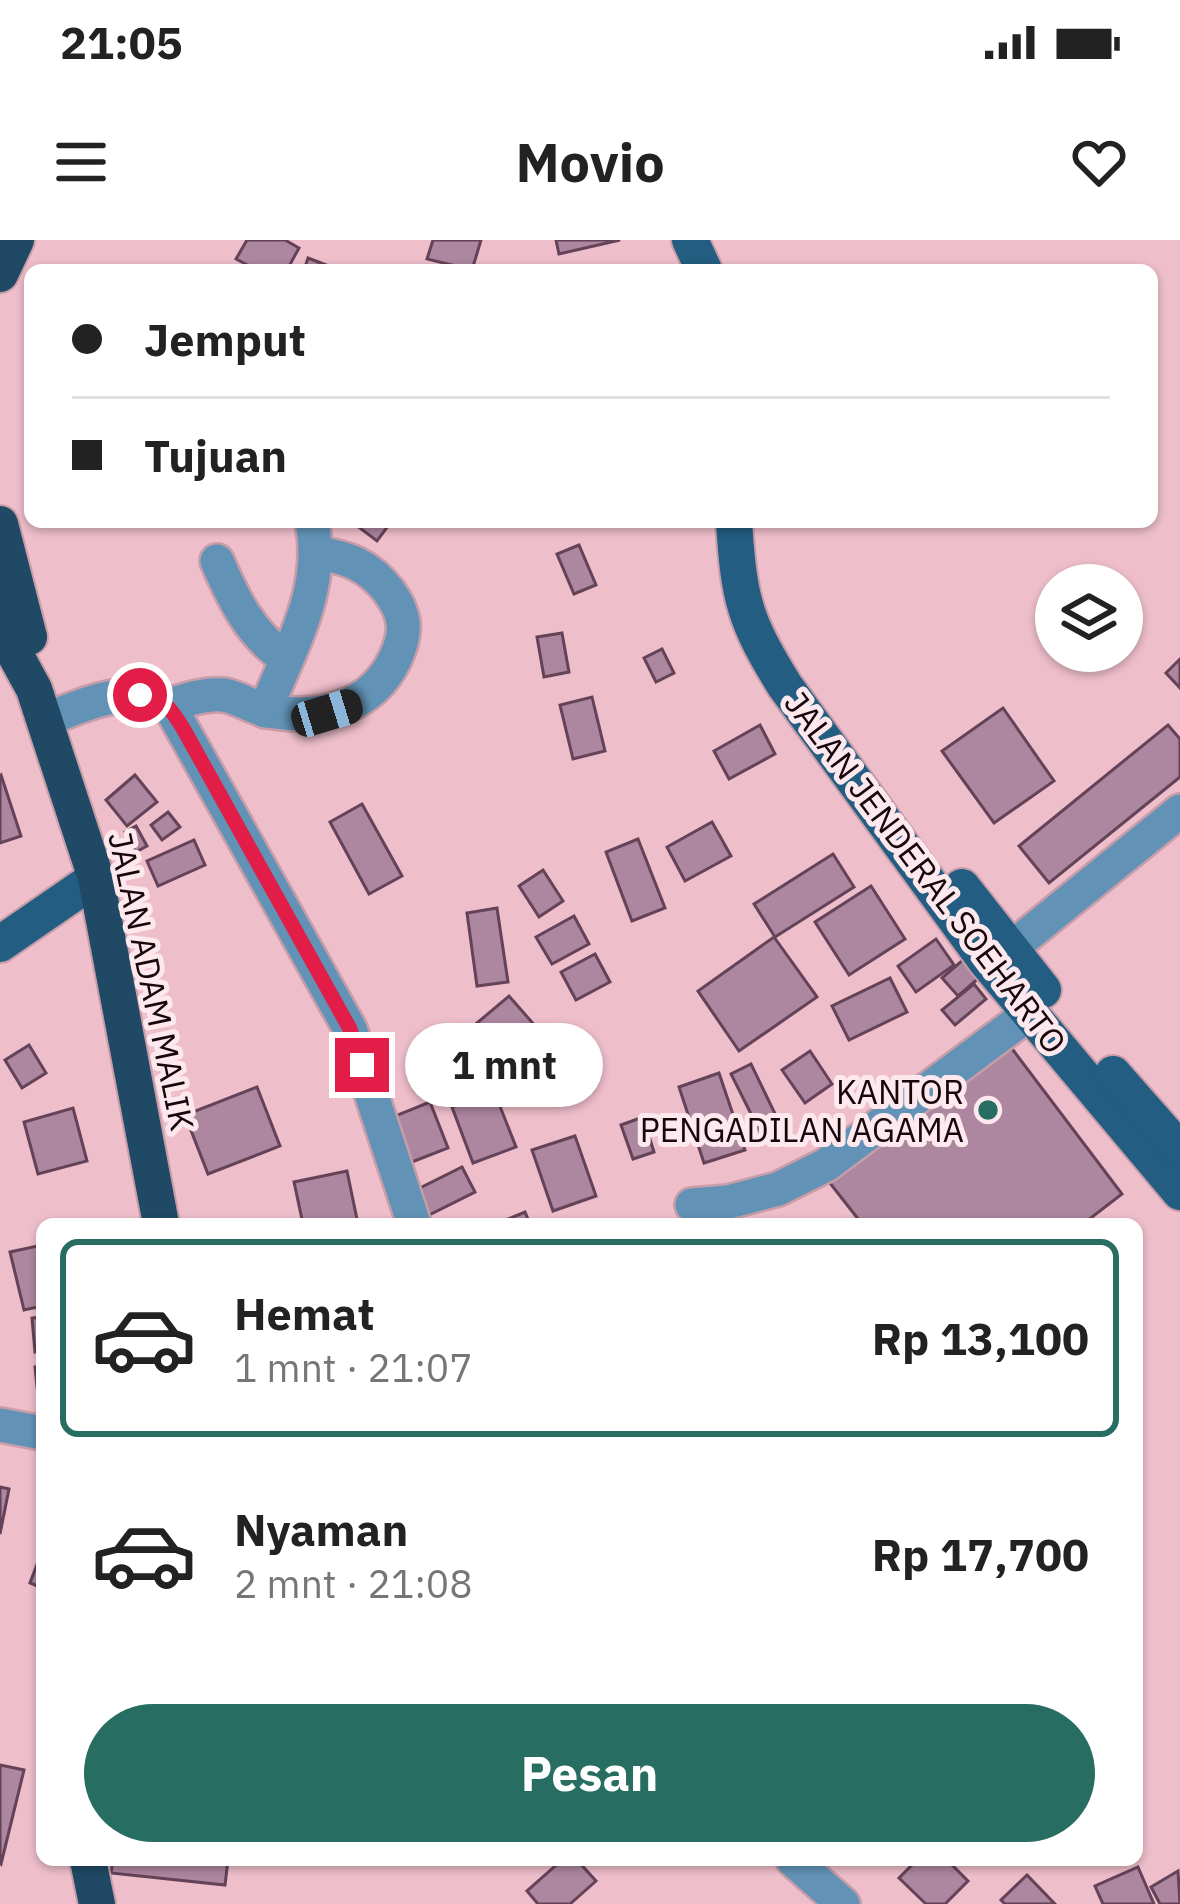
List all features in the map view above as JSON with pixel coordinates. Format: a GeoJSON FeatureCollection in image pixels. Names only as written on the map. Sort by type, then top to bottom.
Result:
{"type":"FeatureCollection","features":[{"type":"Feature","properties":{"kind":"highway"},"geometry":{"type":"LineString","coordinates":[[0,274],[16,240]]}},
{"type":"Feature","properties":{"kind":"highway","name":"JALAN ADAM MALIK"},"geometry":{"type":"LineString","coordinates":[[0,524],[32,653],[39,705]]}},
{"type":"Feature","properties":{"kind":"highway","name":"JALAN ADAM MALIK"},"geometry":{"type":"LineString","coordinates":[[0,606],[39,705],[95,878],[160,1218]]}},
{"type":"Feature","properties":{"kind":"highway"},"geometry":{"type":"LineString","coordinates":[[89,1866],[97,1904]]}},
{"type":"Feature","properties":{"kind":"main road","name":"JALAN JENDERAL SOEHARTO"},"geometry":{"type":"LineString","coordinates":[[735,528],[743,610],[785,686],[997,956],[1180,1150]]}},
{"type":"Feature","properties":{"kind":"main road","name":"JALAN JENDERAL SOEHARTO"},"geometry":{"type":"LineString","coordinates":[[756,528],[760,588],[779,638],[997,956],[1030,1013],[1180,1192]]}},
{"type":"Feature","properties":{"kind":"main road"},"geometry":{"type":"LineString","coordinates":[[0,944],[95,878]]}},
{"type":"Feature","properties":{"kind":"street"},"geometry":{"type":"LineString","coordinates":[[169,705],[212,694],[240,699],[265,711],[327,713],[353,705],[379,686],[403,636],[403,611],[375,577],[314,537],[311,597],[265,711]]}},
{"type":"Feature","properties":{"kind":"street"},"geometry":{"type":"LineString","coordinates":[[217,561],[232,596],[267,645],[286,658]]}},
{"type":"Feature","properties":{"kind":"street"},"geometry":{"type":"LineString","coordinates":[[39,705],[140,695],[154,696],[169,705],[350,1029],[412,1218]]}},
{"type":"Feature","properties":{"kind":"street"},"geometry":{"type":"LineString","coordinates":[[997,956],[1180,811]]}},
{"type":"Feature","properties":{"kind":"street"},"geometry":{"type":"LineString","coordinates":[[692,1204],[728,1202],[778,1189],[826,1165],[1030,1013]]}},
{"type":"Feature","properties":{"kind":"street"},"geometry":{"type":"LineString","coordinates":[[0,1425],[36,1432]]}},
{"type":"Feature","properties":{"kind":"street"},"geometry":{"type":"LineString","coordinates":[[801,1866],[844,1904]]}},
{"type":"Feature","properties":{"kind":"building"},"geometry":{"type":"Polygon","coordinates":[[[247,240],[285,240],[299,248],[290,264],[246,264],[236,259],[247,240]]]}},
{"type":"Feature","properties":{"kind":"building"},"geometry":{"type":"Polygon","coordinates":[[[433,240],[481,240],[474,264],[427,259],[433,240]]]}},
{"type":"Feature","properties":{"kind":"building"},"geometry":{"type":"Polygon","coordinates":[[[556,240],[620,240],[559,254],[556,240]]]}},
{"type":"Feature","properties":{"kind":"building"},"geometry":{"type":"Polygon","coordinates":[[[360,528],[387,528],[377,541],[360,528]]]}},
{"type":"Feature","properties":{"kind":"building"},"geometry":{"type":"Polygon","coordinates":[[[579,545],[596,585],[574,594],[557,554],[579,545]]]}},
{"type":"Feature","properties":{"kind":"building"},"geometry":{"type":"Polygon","coordinates":[[[562,633],[569,672],[544,677],[537,637],[562,633]]]}},
{"type":"Feature","properties":{"kind":"building"},"geometry":{"type":"Polygon","coordinates":[[[662,649],[674,673],[656,682],[644,658],[662,649]]]}},
{"type":"Feature","properties":{"kind":"building"},"geometry":{"type":"Polygon","coordinates":[[[1180,659],[1180,688],[1166,673],[1180,659]]]}},
{"type":"Feature","properties":{"kind":"building"},"geometry":{"type":"Polygon","coordinates":[[[592,697],[605,751],[573,759],[560,705],[592,697]]]}},
{"type":"Feature","properties":{"kind":"building"},"geometry":{"type":"Polygon","coordinates":[[[1003,708],[1054,781],[994,823],[942,751],[1003,708]]]}},
{"type":"Feature","properties":{"kind":"building"},"geometry":{"type":"Polygon","coordinates":[[[760,725],[775,754],[729,779],[714,751],[760,725]]]}},
{"type":"Feature","properties":{"kind":"building"},"geometry":{"type":"Polygon","coordinates":[[[1168,725],[1180,739],[1180,777],[1049,883],[1019,846],[1168,725]]]}},
{"type":"Feature","properties":{"kind":"building"},"geometry":{"type":"Polygon","coordinates":[[[135,775],[157,802],[127,826],[106,800],[135,775]]]}},
{"type":"Feature","properties":{"kind":"building"},"geometry":{"type":"Polygon","coordinates":[[[0,776],[21,836],[0,843],[0,776]]]}},
{"type":"Feature","properties":{"kind":"building"},"geometry":{"type":"Polygon","coordinates":[[[362,804],[402,876],[369,894],[330,822],[362,804]]]}},
{"type":"Feature","properties":{"kind":"building"},"geometry":{"type":"Polygon","coordinates":[[[168,812],[180,827],[162,840],[151,825],[168,812]]]}},
{"type":"Feature","properties":{"kind":"building"},"geometry":{"type":"Polygon","coordinates":[[[712,822],[731,856],[685,881],[667,847],[712,822]]]}},
{"type":"Feature","properties":{"kind":"building"},"geometry":{"type":"Polygon","coordinates":[[[136,826],[147,846],[136,852],[125,832],[136,826]]]}},
{"type":"Feature","properties":{"kind":"building"},"geometry":{"type":"Polygon","coordinates":[[[638,839],[665,908],[632,921],[606,852],[638,839]]]}},
{"type":"Feature","properties":{"kind":"building"},"geometry":{"type":"Polygon","coordinates":[[[194,840],[205,865],[158,886],[147,861],[194,840]]]}},
{"type":"Feature","properties":{"kind":"building"},"geometry":{"type":"Polygon","coordinates":[[[833,854],[854,887],[775,937],[754,904],[833,854]]]}},
{"type":"Feature","properties":{"kind":"building"},"geometry":{"type":"Polygon","coordinates":[[[543,870],[563,901],[539,917],[519,886],[543,870]]]}},
{"type":"Feature","properties":{"kind":"building"},"geometry":{"type":"Polygon","coordinates":[[[871,886],[905,939],[849,975],[815,922],[871,886]]]}},
{"type":"Feature","properties":{"kind":"building"},"geometry":{"type":"Polygon","coordinates":[[[497,908],[508,982],[477,986],[467,913],[497,908]]]}},
{"type":"Feature","properties":{"kind":"building"},"geometry":{"type":"Polygon","coordinates":[[[574,916],[589,944],[552,964],[536,937],[574,916]]]}},
{"type":"Feature","properties":{"kind":"building"},"geometry":{"type":"Polygon","coordinates":[[[774,937],[817,997],[739,1051],[698,991],[774,937]]]}},
{"type":"Feature","properties":{"kind":"building"},"geometry":{"type":"Polygon","coordinates":[[[936,939],[954,965],[916,992],[898,966],[936,939]]]}},
{"type":"Feature","properties":{"kind":"building"},"geometry":{"type":"Polygon","coordinates":[[[595,954],[610,982],[576,1000],[561,972],[595,954]]]}},
{"type":"Feature","properties":{"kind":"building"},"geometry":{"type":"Polygon","coordinates":[[[964,959],[980,977],[958,996],[942,978],[964,959]]]}},
{"type":"Feature","properties":{"kind":"building"},"geometry":{"type":"Polygon","coordinates":[[[890,978],[907,1012],[849,1040],[832,1006],[890,978]]]}},
{"type":"Feature","properties":{"kind":"building"},"geometry":{"type":"Polygon","coordinates":[[[974,984],[986,999],[955,1025],[942,1010],[974,984]]]}},
{"type":"Feature","properties":{"kind":"building"},"geometry":{"type":"Polygon","coordinates":[[[509,996],[544,1036],[512,1064],[477,1023],[509,996]]]}},
{"type":"Feature","properties":{"kind":"building","name":"KANTOR PENGADILAN AGAMA"},"geometry":{"type":"Polygon","coordinates":[[[1007,1042],[1122,1194],[1091,1218],[857,1218],[826,1178],[1007,1042]]]}},
{"type":"Feature","properties":{"kind":"building"},"geometry":{"type":"Polygon","coordinates":[[[29,1045],[46,1073],[22,1088],[5,1060],[29,1045]]]}},
{"type":"Feature","properties":{"kind":"building"},"geometry":{"type":"Polygon","coordinates":[[[810,1051],[832,1084],[805,1103],[782,1070],[810,1051]]]}},
{"type":"Feature","properties":{"kind":"building"},"geometry":{"type":"Polygon","coordinates":[[[751,1064],[781,1126],[762,1136],[731,1074],[751,1064]]]}},
{"type":"Feature","properties":{"kind":"building"},"geometry":{"type":"Polygon","coordinates":[[[719,1073],[745,1150],[704,1163],[679,1087],[719,1073]]]}},
{"type":"Feature","properties":{"kind":"building"},"geometry":{"type":"Polygon","coordinates":[[[257,1087],[280,1146],[208,1174],[185,1115],[257,1087]]]}},
{"type":"Feature","properties":{"kind":"building"},"geometry":{"type":"Polygon","coordinates":[[[494,1091],[516,1147],[473,1163],[452,1107],[494,1091]]]}},
{"type":"Feature","properties":{"kind":"building"},"geometry":{"type":"Polygon","coordinates":[[[430,1102],[448,1148],[412,1162],[395,1116],[430,1102]]]}},
{"type":"Feature","properties":{"kind":"building"},"geometry":{"type":"Polygon","coordinates":[[[73,1108],[87,1161],[38,1174],[24,1122],[73,1108]]]}},
{"type":"Feature","properties":{"kind":"building"},"geometry":{"type":"Polygon","coordinates":[[[643,1117],[654,1152],[633,1159],[621,1125],[643,1117]]]}},
{"type":"Feature","properties":{"kind":"building"},"geometry":{"type":"Polygon","coordinates":[[[575,1136],[596,1196],[553,1211],[532,1150],[575,1136]]]}},
{"type":"Feature","properties":{"kind":"building"},"geometry":{"type":"Polygon","coordinates":[[[462,1167],[475,1192],[423,1218],[410,1193],[462,1167]]]}},
{"type":"Feature","properties":{"kind":"building"},"geometry":{"type":"Polygon","coordinates":[[[347,1171],[357,1218],[302,1218],[294,1182],[347,1171]]]}},
{"type":"Feature","properties":{"kind":"building"},"geometry":{"type":"Polygon","coordinates":[[[36,1246],[36,1307],[24,1310],[10,1252],[36,1246]]]}},
{"type":"Feature","properties":{"kind":"building"},"geometry":{"type":"Polygon","coordinates":[[[0,1487],[9,1489],[0,1534],[0,1487]]]}},
{"type":"Feature","properties":{"kind":"building"},"geometry":{"type":"Polygon","coordinates":[[[0,1765],[24,1770],[1,1864],[0,1863],[0,1765]]]}},
{"type":"Feature","properties":{"kind":"building"},"geometry":{"type":"Polygon","coordinates":[[[112,1866],[227,1866],[225,1885],[111,1873],[112,1866]]]}},
{"type":"Feature","properties":{"kind":"building"},"geometry":{"type":"Polygon","coordinates":[[[555,1866],[582,1866],[596,1881],[570,1904],[538,1904],[527,1891],[555,1866]]]}},
{"type":"Feature","properties":{"kind":"building"},"geometry":{"type":"Polygon","coordinates":[[[911,1866],[953,1866],[968,1881],[945,1904],[926,1904],[899,1878],[911,1866]]]}},
{"type":"Feature","properties":{"kind":"building"},"geometry":{"type":"Polygon","coordinates":[[[1138,1867],[1154,1904],[1103,1904],[1095,1886],[1138,1867]]]}},
{"type":"Feature","properties":{"kind":"building"},"geometry":{"type":"Polygon","coordinates":[[[1178,1871],[1180,1904],[1160,1904],[1151,1887],[1178,1871]]]}},
{"type":"Feature","properties":{"kind":"building"},"geometry":{"type":"Polygon","coordinates":[[[1027,1875],[1055,1904],[1005,1904],[1001,1900],[1027,1875]]]}},
{"type":"Feature","properties":{"kind":"place","name":"KANTOR PENGADILAN AGAMA"},"geometry":{"type":"Point","coordinates":[988,1110]}},
{"type":"Feature","properties":{"kind":"route"},"geometry":{"type":"LineString","coordinates":[[140,695],[154,696],[169,705],[350,1029],[362,1065]]}}]}
